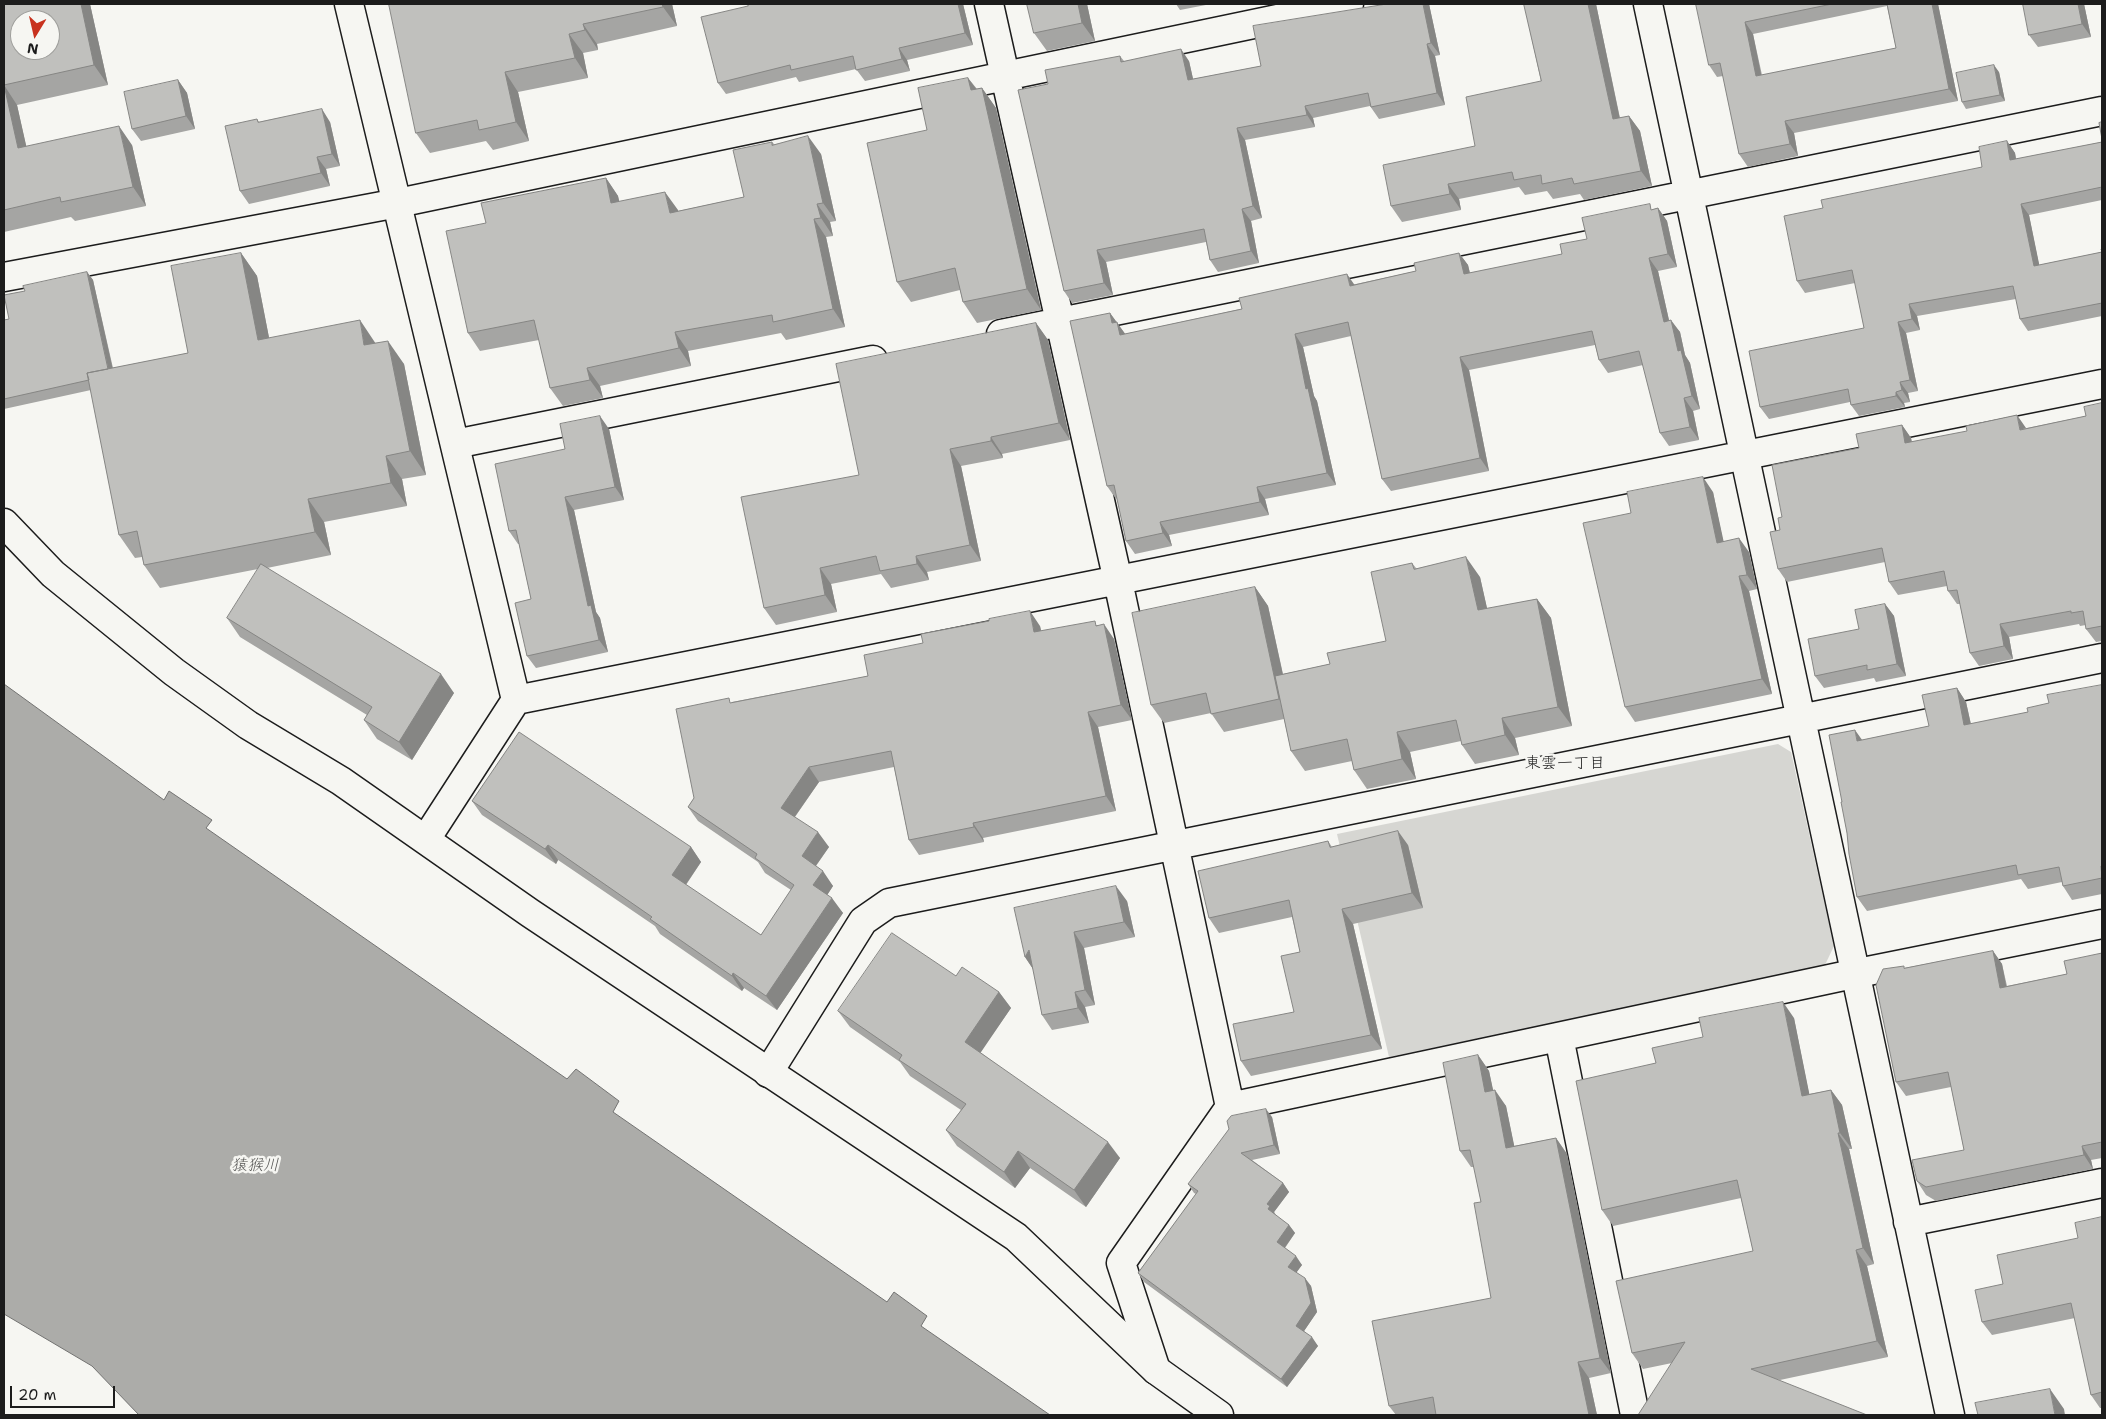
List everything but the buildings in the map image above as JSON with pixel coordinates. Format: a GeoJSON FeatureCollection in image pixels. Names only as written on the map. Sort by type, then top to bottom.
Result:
{"type":"FeatureCollection","features":[{"type":"Feature","properties":{"kind":"street"},"geometry":{"type":"LineString","coordinates":[[349,4],[516,700]]}},
{"type":"Feature","properties":{"kind":"street"},"geometry":{"type":"LineString","coordinates":[[989,4],[1118,580],[1173,846],[1230,1106]]}},
{"type":"Feature","properties":{"kind":"street"},"geometry":{"type":"LineString","coordinates":[[4,277],[398,203],[1349,4]]}},
{"type":"Feature","properties":{"kind":"street"},"geometry":{"type":"LineString","coordinates":[[1648,4],[1853,974],[1950,1415]]}},
{"type":"Feature","properties":{"kind":"street"},"geometry":{"type":"LineString","coordinates":[[972,340],[2102,111]]}},
{"type":"Feature","properties":{"kind":"street"},"geometry":{"type":"LineString","coordinates":[[455,444],[894,355]]}},
{"type":"Feature","properties":{"kind":"street"},"geometry":{"type":"LineString","coordinates":[[426,839],[516,700],[2102,384]]}},
{"type":"Feature","properties":{"kind":"street"},"geometry":{"type":"LineString","coordinates":[[4,523],[53,574],[174,672],[248,725],[341,781],[530,914],[1016,1237],[1156,1370],[1219,1415]]}},
{"type":"Feature","properties":{"kind":"street"},"geometry":{"type":"LineString","coordinates":[[768,1073],[863,921],[889,904],[2102,658]]}},
{"type":"Feature","properties":{"kind":"street"},"geometry":{"type":"LineString","coordinates":[[1156,1370],[1121,1263],[1230,1106],[1853,974],[2102,924]]}},
{"type":"Feature","properties":{"kind":"street"},"geometry":{"type":"LineString","coordinates":[[1559,1037],[1635,1415]]}},
{"type":"Feature","properties":{"kind":"street"},"geometry":{"type":"LineString","coordinates":[[1908,1222],[2102,1184]]}},
{"type":"Feature","properties":{"kind":"shaded area"},"geometry":{"type":"Polygon","coordinates":[[[1778,744],[1791,752],[1834,946],[1824,967],[1389,1057],[1337,834],[1778,744]]]}},
{"type":"Feature","properties":{"kind":"water","name":"猿猴川"},"geometry":{"type":"Polygon","coordinates":[[[4,684],[164,800],[169,791],[212,820],[206,828],[567,1079],[576,1069],[619,1101],[613,1112],[887,1302],[894,1292],[927,1316],[921,1326],[1050,1415],[139,1415],[92,1366],[4,1314],[4,684]]]}},
{"type":"Feature","properties":{"kind":"district","name":"東雲一丁目"},"geometry":{"type":"Point","coordinates":[1565,764]}}]}
